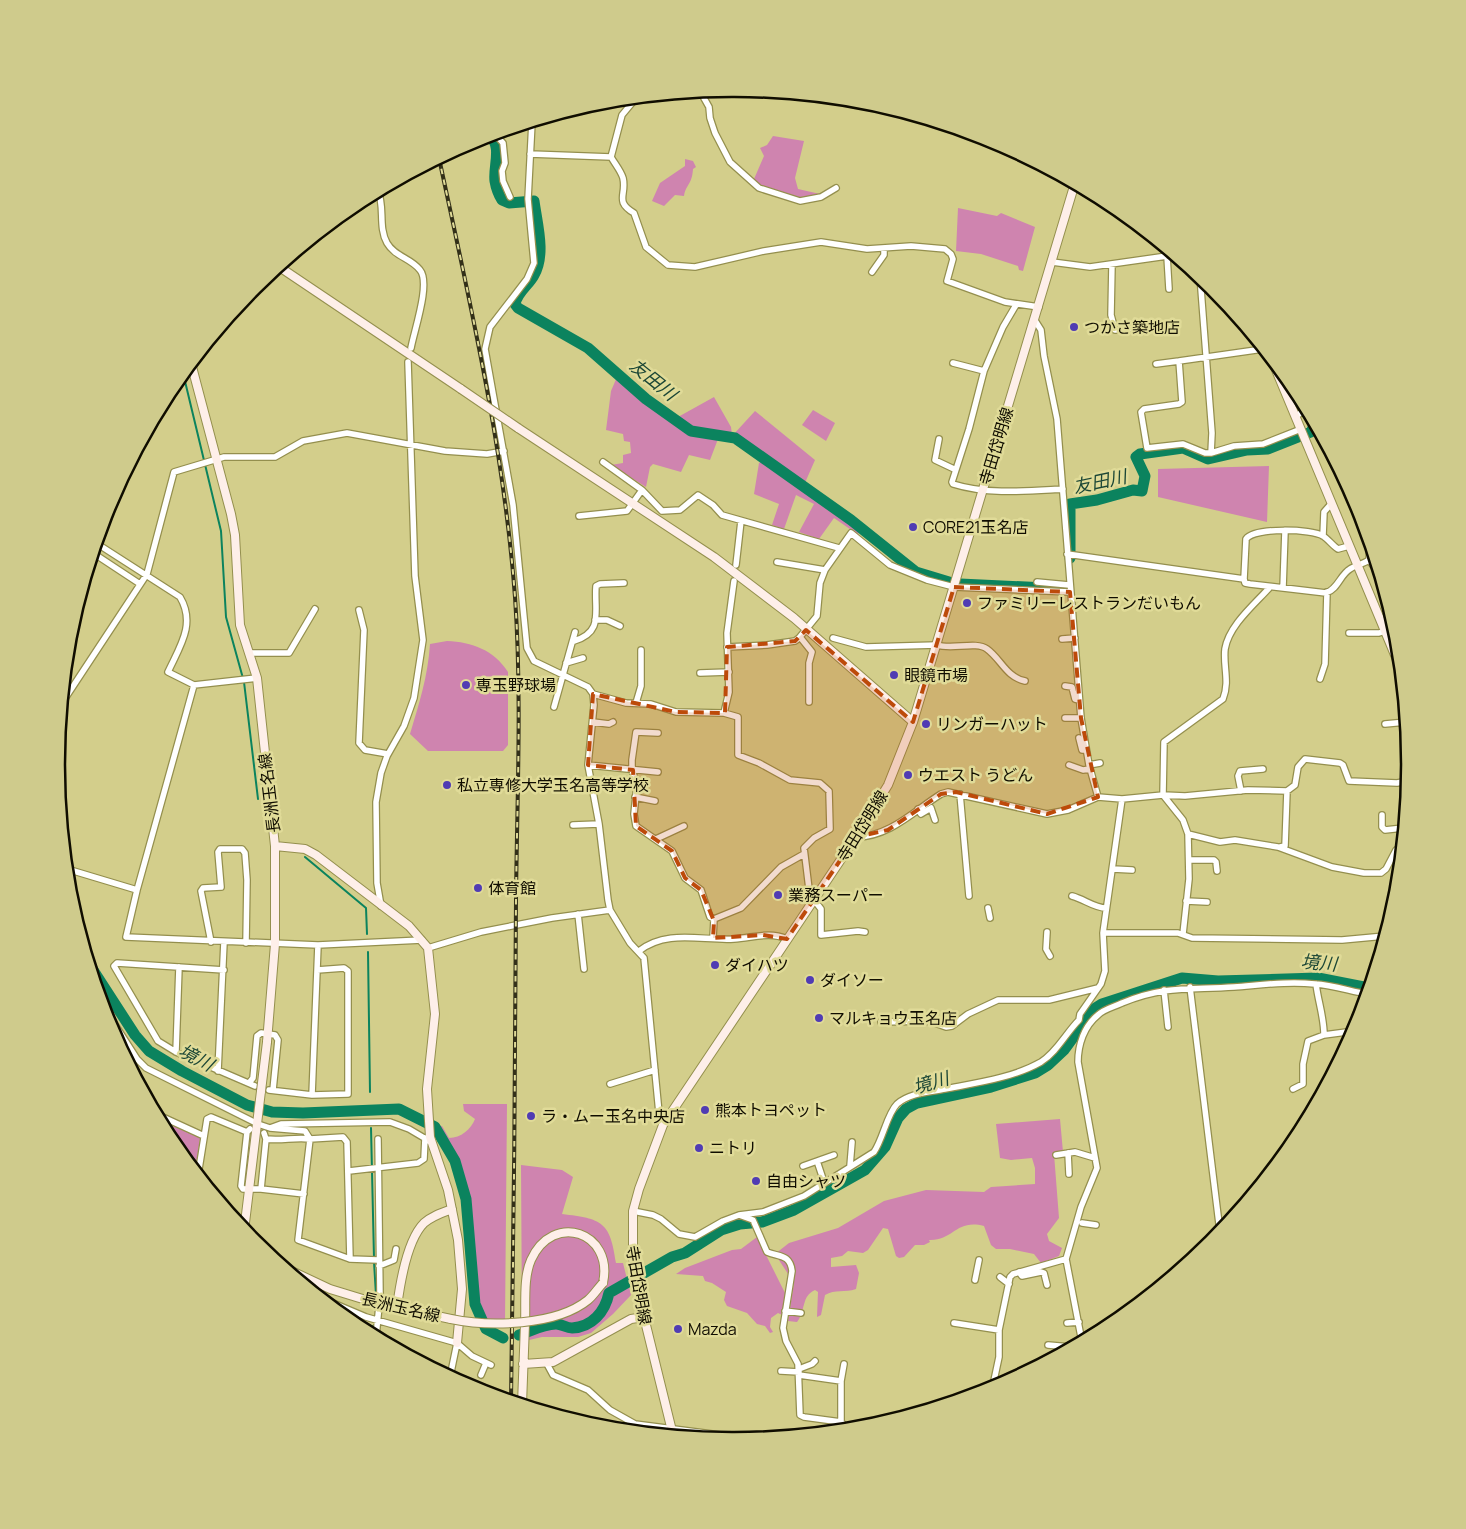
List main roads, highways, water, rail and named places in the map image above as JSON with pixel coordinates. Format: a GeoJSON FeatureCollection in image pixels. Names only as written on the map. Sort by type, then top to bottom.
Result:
{"type":"FeatureCollection","features":[{"type":"Feature","properties":{"kind":"main road","name":"寺田岱明線"},"geometry":{"type":"LineString","coordinates":[[671,1429],[644,1317],[631,1246],[633,1211],[639,1188],[664,1124],[856,838],[888,785],[913,722],[937,645],[1039,307],[1072,189]]}},
{"type":"Feature","properties":{"kind":"main road"},"geometry":{"type":"LineString","coordinates":[[284,270],[632,505],[714,557],[794,618],[913,722]]}},
{"type":"Feature","properties":{"kind":"main road","name":"長洲玉名線"},"geometry":{"type":"LineString","coordinates":[[193,371],[218,459],[235,535],[240,625],[257,678],[275,846],[275,944],[268,1034],[246,1221]]}},
{"type":"Feature","properties":{"kind":"main road"},"geometry":{"type":"LineString","coordinates":[[1282,385],[1389,643]]}},
{"type":"Feature","properties":{"kind":"main road"},"geometry":{"type":"LineString","coordinates":[[275,846],[306,849],[316,855],[381,906],[410,926],[428,948],[435,1014],[427,1089],[430,1117],[428,1139],[448,1190],[458,1240],[462,1290],[456,1343]]}},
{"type":"Feature","properties":{"kind":"main road"},"geometry":{"type":"LineString","coordinates":[[397,1307],[412,1242],[423,1224],[436,1214],[452,1209]]}},
{"type":"Feature","properties":{"kind":"main road","name":"長洲玉名線"},"geometry":{"type":"LineString","coordinates":[[306,1278],[330,1289],[380,1304],[451,1319],[477,1323],[496,1323],[550,1317],[587,1301],[603,1283],[605,1261],[596,1244],[572,1232],[557,1233],[545,1240],[537,1249],[528,1269],[525,1330],[524,1341],[522,1398]]}},
{"type":"Feature","properties":{"kind":"main road"},"geometry":{"type":"LineString","coordinates":[[524,1364],[547,1364],[566,1357],[587,1342],[632,1319],[644,1317]]}},
{"type":"Feature","properties":{"kind":"waterway","name":"友田川"},"geometry":{"type":"LineString","coordinates":[[494,141],[497,150],[495,181],[502,200],[509,203],[534,201],[540,239],[538,267],[516,300],[515,304],[518,308],[588,348],[646,399],[691,431],[735,438],[851,520],[916,572],[949,582]]}},
{"type":"Feature","properties":{"kind":"waterway"},"geometry":{"type":"LineString","coordinates":[[185,383],[221,531],[226,617],[244,682],[258,799]]}},
{"type":"Feature","properties":{"kind":"waterway","name":"友田川"},"geometry":{"type":"LineString","coordinates":[[1070,558],[1070,504],[1097,500],[1133,490],[1142,491],[1145,476],[1136,457],[1140,454],[1183,448],[1208,459],[1247,450],[1268,449],[1312,431]]}},
{"type":"Feature","properties":{"kind":"waterway","name":"友田川"},"geometry":{"type":"LineString","coordinates":[[960,584],[1067,589]]}},
{"type":"Feature","properties":{"kind":"waterway"},"geometry":{"type":"LineString","coordinates":[[305,857],[366,908],[367,934]]}},
{"type":"Feature","properties":{"kind":"waterway"},"geometry":{"type":"LineString","coordinates":[[368,952],[370,1092]]}},
{"type":"Feature","properties":{"kind":"waterway","name":"境川"},"geometry":{"type":"LineString","coordinates":[[519,1335],[551,1324],[572,1328],[586,1325],[601,1312],[609,1293],[672,1257],[685,1253],[721,1230],[740,1224],[762,1222],[794,1210],[865,1170],[885,1147],[898,1118],[906,1109],[917,1103],[991,1087],[1035,1073],[1048,1065],[1064,1050],[1094,1009],[1102,1004],[1182,978],[1218,981],[1318,978],[1363,987]]}},
{"type":"Feature","properties":{"kind":"waterway"},"geometry":{"type":"LineString","coordinates":[[102,984],[135,1035],[149,1051],[182,1071],[247,1105],[272,1112],[303,1113],[399,1109],[435,1127],[455,1161],[466,1199],[475,1304],[486,1329],[503,1338]]}},
{"type":"Feature","properties":{"kind":"waterway"},"geometry":{"type":"LineString","coordinates":[[371,1128],[374,1258]]}},
{"type":"Feature","properties":{"kind":"waterway"},"geometry":{"type":"LineString","coordinates":[[374,1262],[376,1295]]}},
{"type":"Feature","properties":{"kind":"railway"},"geometry":{"type":"LineString","coordinates":[[440,164],[474,322],[494,431],[503,486],[515,597],[519,748],[511,1394]]}},
{"type":"Feature","properties":{"kind":"place","name":"つかさ築地店"},"geometry":{"type":"Point","coordinates":[1074,327]}},
{"type":"Feature","properties":{"kind":"place","name":"CORE21玉名店"},"geometry":{"type":"Point","coordinates":[913,527]}},
{"type":"Feature","properties":{"kind":"place","name":"ファミリーレストランだいもん"},"geometry":{"type":"Point","coordinates":[967,603]}},
{"type":"Feature","properties":{"kind":"place","name":"眼鏡市場"},"geometry":{"type":"Point","coordinates":[894,675]}},
{"type":"Feature","properties":{"kind":"place","name":"専玉野球場"},"geometry":{"type":"Point","coordinates":[466,685]}},
{"type":"Feature","properties":{"kind":"place","name":"リンガーハット"},"geometry":{"type":"Point","coordinates":[926,724]}},
{"type":"Feature","properties":{"kind":"place","name":"ウエスト うどん"},"geometry":{"type":"Point","coordinates":[908,775]}},
{"type":"Feature","properties":{"kind":"place","name":"私立専修大学玉名高等学校"},"geometry":{"type":"Point","coordinates":[447,785]}},
{"type":"Feature","properties":{"kind":"place","name":"体育館"},"geometry":{"type":"Point","coordinates":[478,888]}},
{"type":"Feature","properties":{"kind":"place","name":"業務スーパー"},"geometry":{"type":"Point","coordinates":[778,895]}},
{"type":"Feature","properties":{"kind":"place","name":"ダイハツ"},"geometry":{"type":"Point","coordinates":[715,965]}},
{"type":"Feature","properties":{"kind":"place","name":"ダイソー"},"geometry":{"type":"Point","coordinates":[810,980]}},
{"type":"Feature","properties":{"kind":"place","name":"マルキョウ玉名店"},"geometry":{"type":"Point","coordinates":[819,1018]}},
{"type":"Feature","properties":{"kind":"place","name":"熊本トヨペット"},"geometry":{"type":"Point","coordinates":[705,1110]}},
{"type":"Feature","properties":{"kind":"place","name":"ラ・ムー玉名中央店"},"geometry":{"type":"Point","coordinates":[531,1116]}},
{"type":"Feature","properties":{"kind":"place","name":"ニトリ"},"geometry":{"type":"Point","coordinates":[699,1148]}},
{"type":"Feature","properties":{"kind":"place","name":"自由シャツ"},"geometry":{"type":"Point","coordinates":[756,1181]}},
{"type":"Feature","properties":{"kind":"place","name":"Mazda"},"geometry":{"type":"Point","coordinates":[678,1329]}}]}
